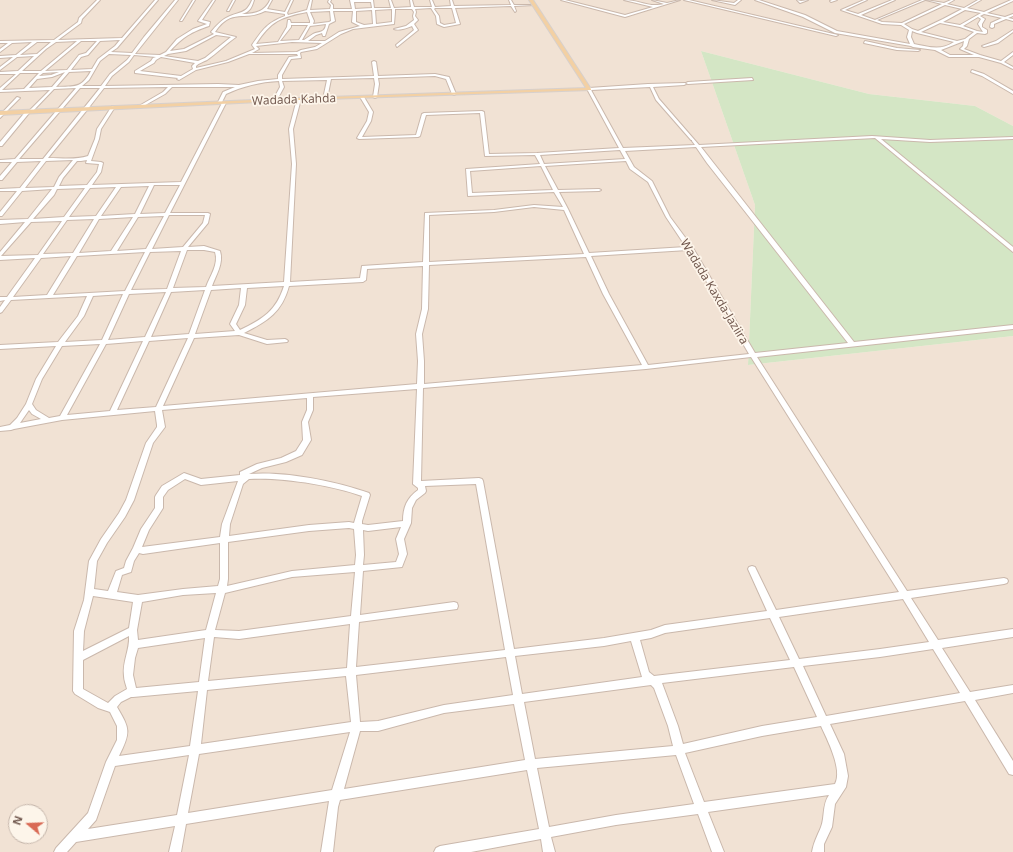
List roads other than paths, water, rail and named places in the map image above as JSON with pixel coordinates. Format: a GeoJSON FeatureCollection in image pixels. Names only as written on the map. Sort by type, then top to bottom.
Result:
{"type":"FeatureCollection","features":[{"type":"Feature","properties":{"kind":"main road"},"geometry":{"type":"LineString","coordinates":[[532,2],[589,89]]}},
{"type":"Feature","properties":{"kind":"main road","name":"Wadada Kahda"},"geometry":{"type":"LineString","coordinates":[[0,112],[140,107],[222,102],[589,89]]}},
{"type":"Feature","properties":{"kind":"street"},"geometry":{"type":"LineString","coordinates":[[1,91],[0,90],[45,48],[80,22],[80,19],[99,0]]}},
{"type":"Feature","properties":{"kind":"street"},"geometry":{"type":"LineString","coordinates":[[0,179],[59,110],[88,79],[99,60],[116,47],[158,0]]}},
{"type":"Feature","properties":{"kind":"street"},"geometry":{"type":"LineString","coordinates":[[0,215],[86,109],[111,75],[128,61],[132,54],[177,0]]}},
{"type":"Feature","properties":{"kind":"street"},"geometry":{"type":"LineString","coordinates":[[181,20],[194,0]]}},
{"type":"Feature","properties":{"kind":"street"},"geometry":{"type":"LineString","coordinates":[[167,53],[178,40],[194,30],[209,24],[200,21],[214,0]]}},
{"type":"Feature","properties":{"kind":"street"},"geometry":{"type":"LineString","coordinates":[[228,10],[234,0]]}},
{"type":"Feature","properties":{"kind":"street"},"geometry":{"type":"LineString","coordinates":[[216,34],[213,32],[218,24],[245,13],[249,10],[253,0]]}},
{"type":"Feature","properties":{"kind":"street"},"geometry":{"type":"LineString","coordinates":[[237,15],[249,16],[257,14],[264,10],[272,0]]}},
{"type":"Feature","properties":{"kind":"street"},"geometry":{"type":"LineString","coordinates":[[284,19],[292,0]]}},
{"type":"Feature","properties":{"kind":"street"},"geometry":{"type":"LineString","coordinates":[[300,41],[312,21],[308,11],[311,0]]}},
{"type":"Feature","properties":{"kind":"street"},"geometry":{"type":"LineString","coordinates":[[289,24],[309,25],[333,21],[331,11],[332,5],[329,2],[330,0]]}},
{"type":"Feature","properties":{"kind":"street"},"geometry":{"type":"LineString","coordinates":[[352,2],[372,0],[375,25]]}},
{"type":"Feature","properties":{"kind":"street"},"geometry":{"type":"LineString","coordinates":[[247,54],[298,53],[302,50],[313,49],[341,33],[365,26],[393,23],[395,15],[390,0]]}},
{"type":"Feature","properties":{"kind":"street"},"geometry":{"type":"LineString","coordinates":[[396,29],[413,25],[416,20],[411,0]]}},
{"type":"Feature","properties":{"kind":"street"},"geometry":{"type":"LineString","coordinates":[[431,0],[434,8],[432,9],[438,16],[438,23],[444,26],[458,24],[451,0]]}},
{"type":"Feature","properties":{"kind":"street"},"geometry":{"type":"LineString","coordinates":[[472,0],[475,6]]}},
{"type":"Feature","properties":{"kind":"street"},"geometry":{"type":"LineString","coordinates":[[491,0],[494,6],[493,8],[496,10],[495,11]]}},
{"type":"Feature","properties":{"kind":"street"},"geometry":{"type":"LineString","coordinates":[[510,0],[515,11]]}},
{"type":"Feature","properties":{"kind":"street"},"geometry":{"type":"LineString","coordinates":[[562,0],[625,16],[679,0]]}},
{"type":"Feature","properties":{"kind":"street"},"geometry":{"type":"LineString","coordinates":[[625,0],[656,7]]}},
{"type":"Feature","properties":{"kind":"street"},"geometry":{"type":"LineString","coordinates":[[653,0],[668,3]]}},
{"type":"Feature","properties":{"kind":"street"},"geometry":{"type":"LineString","coordinates":[[685,0],[857,40]]}},
{"type":"Feature","properties":{"kind":"street"},"geometry":{"type":"LineString","coordinates":[[713,0],[735,4],[740,0]]}},
{"type":"Feature","properties":{"kind":"street"},"geometry":{"type":"LineString","coordinates":[[756,0],[804,16],[836,32],[938,50],[950,56],[979,56]]}},
{"type":"Feature","properties":{"kind":"street"},"geometry":{"type":"LineString","coordinates":[[798,0],[800,2],[807,0]]}},
{"type":"Feature","properties":{"kind":"street"},"geometry":{"type":"LineString","coordinates":[[831,1],[836,0]]}},
{"type":"Feature","properties":{"kind":"street"},"geometry":{"type":"LineString","coordinates":[[866,0],[842,10],[882,23],[902,24],[953,0]]}},
{"type":"Feature","properties":{"kind":"street"},"geometry":{"type":"LineString","coordinates":[[858,15],[894,0]]}},
{"type":"Feature","properties":{"kind":"street"},"geometry":{"type":"LineString","coordinates":[[876,20],[924,0]]}},
{"type":"Feature","properties":{"kind":"street"},"geometry":{"type":"LineString","coordinates":[[927,0],[1013,20]]}},
{"type":"Feature","properties":{"kind":"street"},"geometry":{"type":"LineString","coordinates":[[918,32],[940,22],[980,0]]}},
{"type":"Feature","properties":{"kind":"street"},"geometry":{"type":"LineString","coordinates":[[999,0],[1013,3]]}},
{"type":"Feature","properties":{"kind":"street"},"geometry":{"type":"LineString","coordinates":[[961,26],[990,10],[1013,0]]}},
{"type":"Feature","properties":{"kind":"street"},"geometry":{"type":"LineString","coordinates":[[352,2],[374,8]]}},
{"type":"Feature","properties":{"kind":"street"},"geometry":{"type":"LineString","coordinates":[[352,2],[355,14],[354,22],[365,26]]}},
{"type":"Feature","properties":{"kind":"street"},"geometry":{"type":"LineString","coordinates":[[264,10],[287,14],[308,11],[374,8],[392,9],[514,6],[532,2]]}},
{"type":"Feature","properties":{"kind":"street"},"geometry":{"type":"LineString","coordinates":[[992,26],[996,22],[1013,15]]}},
{"type":"Feature","properties":{"kind":"street"},"geometry":{"type":"LineString","coordinates":[[940,22],[985,33],[985,30],[980,24],[983,19],[978,16]]}},
{"type":"Feature","properties":{"kind":"street"},"geometry":{"type":"LineString","coordinates":[[254,45],[262,30],[274,21],[284,19],[289,21],[289,24]]}},
{"type":"Feature","properties":{"kind":"street"},"geometry":{"type":"LineString","coordinates":[[304,35],[324,33],[328,29],[328,23]]}},
{"type":"Feature","properties":{"kind":"street"},"geometry":{"type":"LineString","coordinates":[[279,41],[289,24]]}},
{"type":"Feature","properties":{"kind":"street"},"geometry":{"type":"LineString","coordinates":[[902,24],[911,30],[957,42]]}},
{"type":"Feature","properties":{"kind":"street"},"geometry":{"type":"LineString","coordinates":[[397,46],[412,35],[416,30],[413,25]]}},
{"type":"Feature","properties":{"kind":"street"},"geometry":{"type":"LineString","coordinates":[[911,30],[909,37],[913,46]]}},
{"type":"Feature","properties":{"kind":"street"},"geometry":{"type":"LineString","coordinates":[[984,46],[997,42],[1013,31]]}},
{"type":"Feature","properties":{"kind":"street"},"geometry":{"type":"LineString","coordinates":[[938,50],[965,40],[976,32]]}},
{"type":"Feature","properties":{"kind":"street"},"geometry":{"type":"LineString","coordinates":[[181,77],[136,72],[160,56],[167,53],[185,50],[216,34],[234,37],[222,44],[218,50],[209,54],[206,59],[198,62],[194,66],[194,69]]}},
{"type":"Feature","properties":{"kind":"street"},"geometry":{"type":"LineString","coordinates":[[305,41],[315,34]]}},
{"type":"Feature","properties":{"kind":"street"},"geometry":{"type":"LineString","coordinates":[[0,42],[122,39]]}},
{"type":"Feature","properties":{"kind":"street"},"geometry":{"type":"LineString","coordinates":[[0,145],[29,111],[62,79],[66,71],[80,56],[87,54],[99,40]]}},
{"type":"Feature","properties":{"kind":"street"},"geometry":{"type":"LineString","coordinates":[[962,48],[965,46],[965,40]]}},
{"type":"Feature","properties":{"kind":"street"},"geometry":{"type":"LineString","coordinates":[[0,69],[36,41]]}},
{"type":"Feature","properties":{"kind":"street"},"geometry":{"type":"LineString","coordinates":[[26,89],[35,78],[79,41]]}},
{"type":"Feature","properties":{"kind":"street"},"geometry":{"type":"LineString","coordinates":[[254,45],[279,41],[324,42]]}},
{"type":"Feature","properties":{"kind":"street"},"geometry":{"type":"LineString","coordinates":[[0,51],[11,42]]}},
{"type":"Feature","properties":{"kind":"street"},"geometry":{"type":"LineString","coordinates":[[863,42],[897,50],[932,49]]}},
{"type":"Feature","properties":{"kind":"street"},"geometry":{"type":"LineString","coordinates":[[140,107],[164,93],[181,77],[194,69],[218,64],[247,54],[257,49],[254,45]]}},
{"type":"Feature","properties":{"kind":"street"},"geometry":{"type":"LineString","coordinates":[[953,45],[979,56],[1002,62],[1013,68]]}},
{"type":"Feature","properties":{"kind":"street"},"geometry":{"type":"LineString","coordinates":[[109,53],[160,56],[198,62]]}},
{"type":"Feature","properties":{"kind":"street"},"geometry":{"type":"LineString","coordinates":[[275,100],[282,87],[280,75],[290,58],[300,57],[298,53]]}},
{"type":"Feature","properties":{"kind":"street"},"geometry":{"type":"LineString","coordinates":[[1002,62],[1013,53]]}},
{"type":"Feature","properties":{"kind":"street"},"geometry":{"type":"LineString","coordinates":[[0,57],[39,55]]}},
{"type":"Feature","properties":{"kind":"street"},"geometry":{"type":"LineString","coordinates":[[374,62],[377,84],[375,97]]}},
{"type":"Feature","properties":{"kind":"street"},"geometry":{"type":"LineString","coordinates":[[0,73],[93,70]]}},
{"type":"Feature","properties":{"kind":"street"},"geometry":{"type":"LineString","coordinates":[[35,78],[52,76],[66,71]]}},
{"type":"Feature","properties":{"kind":"street"},"geometry":{"type":"LineString","coordinates":[[972,71],[983,75],[1013,94]]}},
{"type":"Feature","properties":{"kind":"street"},"geometry":{"type":"LineString","coordinates":[[62,418],[104,342],[127,292],[183,183],[222,102],[224,92],[238,86],[261,80],[435,75],[448,78],[454,94]]}},
{"type":"Feature","properties":{"kind":"street"},"geometry":{"type":"LineString","coordinates":[[325,98],[329,78]]}},
{"type":"Feature","properties":{"kind":"street"},"geometry":{"type":"LineString","coordinates":[[589,89],[752,79]]}},
{"type":"Feature","properties":{"kind":"street"},"geometry":{"type":"LineString","coordinates":[[648,85],[651,86],[657,99],[693,140],[853,345]]}},
{"type":"Feature","properties":{"kind":"street"},"geometry":{"type":"LineString","coordinates":[[1,91],[104,86],[238,86]]}},
{"type":"Feature","properties":{"kind":"street","name":"Wadada Kaxda-Jaziira"},"geometry":{"type":"LineString","coordinates":[[589,89],[627,160],[632,168],[650,181],[668,217],[690,248],[753,356],[1013,327]]}},
{"type":"Feature","properties":{"kind":"street"},"geometry":{"type":"LineString","coordinates":[[362,97],[371,112],[369,121],[359,138],[418,136],[424,114],[482,112],[487,155],[698,147],[872,137],[930,141],[1013,138]]}},
{"type":"Feature","properties":{"kind":"street"},"geometry":{"type":"LineString","coordinates":[[0,117],[18,98]]}},
{"type":"Feature","properties":{"kind":"street"},"geometry":{"type":"LineString","coordinates":[[239,333],[272,315],[284,298],[287,284],[294,164],[291,129],[299,99]]}},
{"type":"Feature","properties":{"kind":"street"},"geometry":{"type":"LineString","coordinates":[[0,311],[101,167],[101,164],[88,162],[98,139],[99,129],[113,107]]}},
{"type":"Feature","properties":{"kind":"street"},"geometry":{"type":"LineString","coordinates":[[875,137],[1013,250]]}},
{"type":"Feature","properties":{"kind":"street"},"geometry":{"type":"LineString","coordinates":[[537,154],[542,166],[566,208],[606,294],[646,367]]}},
{"type":"Feature","properties":{"kind":"street"},"geometry":{"type":"LineString","coordinates":[[0,161],[81,160],[90,157]]}},
{"type":"Feature","properties":{"kind":"street"},"geometry":{"type":"LineString","coordinates":[[0,255],[52,194],[55,187],[76,159]]}},
{"type":"Feature","properties":{"kind":"street"},"geometry":{"type":"LineString","coordinates":[[599,190],[470,195],[468,170],[627,160]]}},
{"type":"Feature","properties":{"kind":"street"},"geometry":{"type":"LineString","coordinates":[[0,190],[183,183]]}},
{"type":"Feature","properties":{"kind":"street"},"geometry":{"type":"LineString","coordinates":[[114,251],[136,216],[152,184]]}},
{"type":"Feature","properties":{"kind":"street"},"geometry":{"type":"LineString","coordinates":[[49,296],[119,186]]}},
{"type":"Feature","properties":{"kind":"street"},"geometry":{"type":"LineString","coordinates":[[417,484],[420,386],[419,334],[426,309],[425,264],[427,214],[494,211],[534,206],[566,208]]}},
{"type":"Feature","properties":{"kind":"street"},"geometry":{"type":"LineString","coordinates":[[0,222],[167,214],[208,214],[206,223],[185,248],[148,339],[112,413]]}},
{"type":"Feature","properties":{"kind":"street"},"geometry":{"type":"LineString","coordinates":[[0,258],[185,248],[204,248],[217,251],[218,254],[216,270],[208,288],[205,304],[199,313],[193,335],[158,410],[161,427],[150,443],[132,494],[122,515],[104,541],[93,561],[89,592],[79,631],[78,691],[101,706],[113,709],[122,725],[122,740],[111,762],[92,816],[60,852]]}},
{"type":"Feature","properties":{"kind":"street"},"geometry":{"type":"LineString","coordinates":[[0,299],[363,280],[364,267],[690,248]]}},
{"type":"Feature","properties":{"kind":"street"},"geometry":{"type":"LineString","coordinates":[[239,333],[233,324],[242,305],[244,286]]}},
{"type":"Feature","properties":{"kind":"street"},"geometry":{"type":"LineString","coordinates":[[11,428],[20,419],[29,404],[39,379],[60,344],[81,316],[92,294]]}},
{"type":"Feature","properties":{"kind":"street"},"geometry":{"type":"LineString","coordinates":[[0,347],[239,333],[267,342],[286,341]]}},
{"type":"Feature","properties":{"kind":"street"},"geometry":{"type":"LineString","coordinates":[[0,429],[62,418],[112,413],[646,367],[753,356],[936,644],[1013,770]]}},
{"type":"Feature","properties":{"kind":"street"},"geometry":{"type":"LineString","coordinates":[[247,477],[243,474],[260,466],[283,460],[299,453],[306,440],[306,422],[310,410],[310,396]]}},
{"type":"Feature","properties":{"kind":"street"},"geometry":{"type":"LineString","coordinates":[[29,404],[34,412],[49,421]]}},
{"type":"Feature","properties":{"kind":"street"},"geometry":{"type":"LineString","coordinates":[[111,596],[119,573],[128,570],[130,561],[137,549],[145,529],[159,508],[160,497],[165,488],[184,476],[201,482],[260,476],[298,480],[350,489],[366,495],[358,521],[359,569],[352,671],[356,727],[333,807],[327,852]]}},
{"type":"Feature","properties":{"kind":"street"},"geometry":{"type":"LineString","coordinates":[[175,852],[195,749],[210,633],[224,579],[224,540],[226,524],[240,482],[247,477]]}},
{"type":"Feature","properties":{"kind":"street"},"geometry":{"type":"LineString","coordinates":[[417,484],[479,481],[518,699],[548,852]]}},
{"type":"Feature","properties":{"kind":"street"},"geometry":{"type":"LineString","coordinates":[[89,592],[138,599],[183,592],[221,589],[292,574],[399,565],[403,554],[400,539],[408,523],[407,507],[415,496],[422,491],[422,487],[417,484]]}},
{"type":"Feature","properties":{"kind":"street"},"geometry":{"type":"LineString","coordinates":[[137,549],[143,551],[309,528],[349,525],[368,528],[408,523]]}},
{"type":"Feature","properties":{"kind":"street"},"geometry":{"type":"LineString","coordinates":[[752,569],[839,754],[843,776],[842,783],[837,789],[830,803],[827,827],[819,844],[818,852]]}},
{"type":"Feature","properties":{"kind":"street"},"geometry":{"type":"LineString","coordinates":[[108,708],[118,699],[132,692],[203,687],[604,642],[651,634],[665,629],[1004,581]]}},
{"type":"Feature","properties":{"kind":"street"},"geometry":{"type":"LineString","coordinates":[[132,692],[128,675],[130,658],[134,645],[133,630],[138,599]]}},
{"type":"Feature","properties":{"kind":"street"},"geometry":{"type":"LineString","coordinates":[[134,645],[210,633],[239,635],[454,606]]}},
{"type":"Feature","properties":{"kind":"street"},"geometry":{"type":"LineString","coordinates":[[78,658],[133,630]]}},
{"type":"Feature","properties":{"kind":"street"},"geometry":{"type":"LineString","coordinates":[[111,762],[356,727],[378,726],[444,709],[1013,633]]}},
{"type":"Feature","properties":{"kind":"street"},"geometry":{"type":"LineString","coordinates":[[634,636],[645,674],[658,685],[673,726],[679,750],[718,852]]}},
{"type":"Feature","properties":{"kind":"street"},"geometry":{"type":"LineString","coordinates":[[73,837],[531,764],[679,750],[762,731],[1013,688]]}},
{"type":"Feature","properties":{"kind":"street"},"geometry":{"type":"LineString","coordinates":[[440,852],[616,820],[837,789]]}}]}
